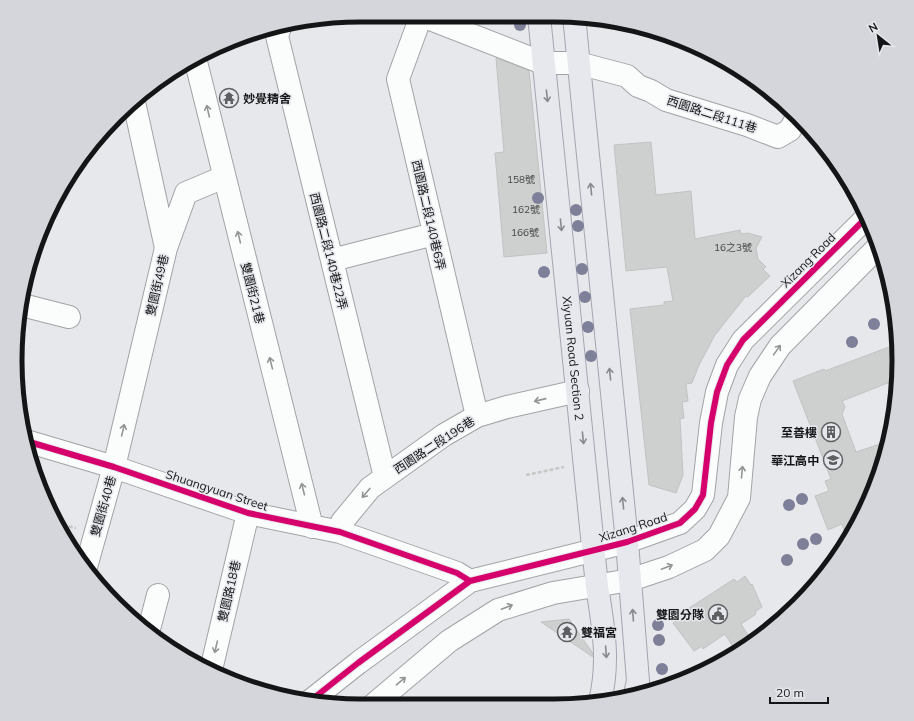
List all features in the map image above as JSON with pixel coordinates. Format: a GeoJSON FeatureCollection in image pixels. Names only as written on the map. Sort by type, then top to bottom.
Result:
{"type":"FeatureCollection","features":[{"type":"Feature","properties":{"kind":"main road","name":"Xiyuan Road Section 2"},"geometry":{"type":"LineString","coordinates":[[539,22],[597,586],[606,656],[604,684],[601,695]]}},
{"type":"Feature","properties":{"kind":"main road"},"geometry":{"type":"LineString","coordinates":[[575,23],[627,542],[639,688]]}},
{"type":"Feature","properties":{"kind":"street","name":"西園路二段140巷6弄"},"geometry":{"type":"LineString","coordinates":[[419,22],[398,79],[477,416]]}},
{"type":"Feature","properties":{"kind":"street","name":"西園路二段111巷"},"geometry":{"type":"LineString","coordinates":[[451,22],[461,24],[543,63],[578,64],[627,76],[638,86],[651,91],[666,100],[747,124],[778,137],[790,130],[794,122]]}},
{"type":"Feature","properties":{"kind":"street","name":"西園路二段140巷22弄"},"geometry":{"type":"LineString","coordinates":[[278,33],[277,36],[385,477]]}},
{"type":"Feature","properties":{"kind":"street","name":"雙園街21巷"},"geometry":{"type":"LineString","coordinates":[[197,64],[312,527]]}},
{"type":"Feature","properties":{"kind":"street","name":"雙園街49巷"},"geometry":{"type":"LineString","coordinates":[[114,468],[166,248],[135,108]]}},
{"type":"Feature","properties":{"kind":"street"},"geometry":{"type":"LineString","coordinates":[[166,248],[186,193],[224,177]]}},
{"type":"Feature","properties":{"kind":"street","name":"Xizang Road"},"geometry":{"type":"LineString","coordinates":[[316,696],[358,663],[470,581],[627,542],[668,529],[680,523],[695,509],[704,496],[711,422],[717,392],[727,365],[743,340],[862,222]]}},
{"type":"Feature","properties":{"kind":"street"},"geometry":{"type":"LineString","coordinates":[[332,260],[434,234]]}},
{"type":"Feature","properties":{"kind":"street"},"geometry":{"type":"LineString","coordinates":[[380,699],[449,640],[491,614],[522,601],[553,592],[630,580],[684,561],[705,550],[719,536],[739,498],[746,417],[750,399],[760,376],[780,346],[874,251]]}},
{"type":"Feature","properties":{"kind":"street"},"geometry":{"type":"LineString","coordinates":[[27,305],[69,317]]}},
{"type":"Feature","properties":{"kind":"street","name":"西園路二段196巷"},"geometry":{"type":"LineString","coordinates":[[340,532],[342,522],[370,488],[444,435],[477,416],[507,407],[578,391]]}},
{"type":"Feature","properties":{"kind":"street","name":"Shuangyuan Street"},"geometry":{"type":"LineString","coordinates":[[33,443],[114,468],[248,513],[340,532],[457,572],[470,581]]}},
{"type":"Feature","properties":{"kind":"street","name":"雙園街40巷"},"geometry":{"type":"LineString","coordinates":[[88,561],[114,468]]}},
{"type":"Feature","properties":{"kind":"street","name":"雙園路18巷"},"geometry":{"type":"LineString","coordinates":[[212,665],[248,513]]}},
{"type":"Feature","properties":{"kind":"street"},"geometry":{"type":"LineString","coordinates":[[150,626],[158,595]]}},
{"type":"Feature","properties":{"kind":"path"},"geometry":{"type":"LineString","coordinates":[[526,475],[564,466]]}},
{"type":"Feature","properties":{"kind":"building"},"geometry":{"type":"Polygon","coordinates":[[[496,58],[529,71],[547,253],[504,257],[495,153],[504,152],[496,58]]]}},
{"type":"Feature","properties":{"kind":"building"},"geometry":{"type":"Polygon","coordinates":[[[651,142],[656,195],[691,191],[695,239],[740,230],[741,234],[748,233],[762,237],[756,248],[758,259],[766,267],[763,269],[770,276],[748,297],[746,296],[715,335],[699,365],[692,383],[686,384],[688,401],[682,402],[684,418],[680,419],[683,475],[676,493],[649,485],[630,309],[664,305],[664,302],[673,301],[667,267],[626,271],[614,145],[651,142]]]}},
{"type":"Feature","properties":{"kind":"building","name":"至善樓"},"geometry":{"type":"Polygon","coordinates":[[[891,346],[891,382],[842,401],[845,407],[842,414],[856,452],[881,444],[866,490],[845,533],[842,524],[828,530],[815,496],[829,491],[825,481],[831,479],[793,381],[824,369],[825,371],[891,346]]]}},
{"type":"Feature","properties":{"kind":"building","name":"雙園分隊"},"geometry":{"type":"Polygon","coordinates":[[[745,576],[751,585],[752,584],[762,607],[755,612],[756,614],[741,624],[749,637],[733,647],[725,634],[703,649],[702,646],[694,651],[673,623],[682,617],[680,614],[734,579],[737,582],[745,576]]]}},
{"type":"Feature","properties":{"kind":"building","name":"雙福宮"},"geometry":{"type":"Polygon","coordinates":[[[569,619],[592,652],[593,657],[541,622],[569,619]]]}},
{"type":"Feature","properties":{"kind":"cycle path"},"geometry":{"type":"LineString","coordinates":[[316,696],[358,663],[470,581],[627,542],[680,523],[695,509],[703,495],[711,423],[717,392],[727,365],[743,340],[862,222]]}},
{"type":"Feature","properties":{"kind":"cycle path"},"geometry":{"type":"LineString","coordinates":[[33,443],[114,467],[248,513],[340,532],[457,573],[470,581]]}},
{"type":"Feature","properties":{"kind":"place","name":"妙覺精舍"},"geometry":{"type":"Point","coordinates":[229,98]}},
{"type":"Feature","properties":{"kind":"place","name":"至善樓"},"geometry":{"type":"Point","coordinates":[831,432]}},
{"type":"Feature","properties":{"kind":"place","name":"華江高中"},"geometry":{"type":"Point","coordinates":[833,460]}},
{"type":"Feature","properties":{"kind":"place","name":"雙園分隊"},"geometry":{"type":"Point","coordinates":[718,614]}},
{"type":"Feature","properties":{"kind":"place","name":"雙福宮"},"geometry":{"type":"Point","coordinates":[567,632]}}]}
